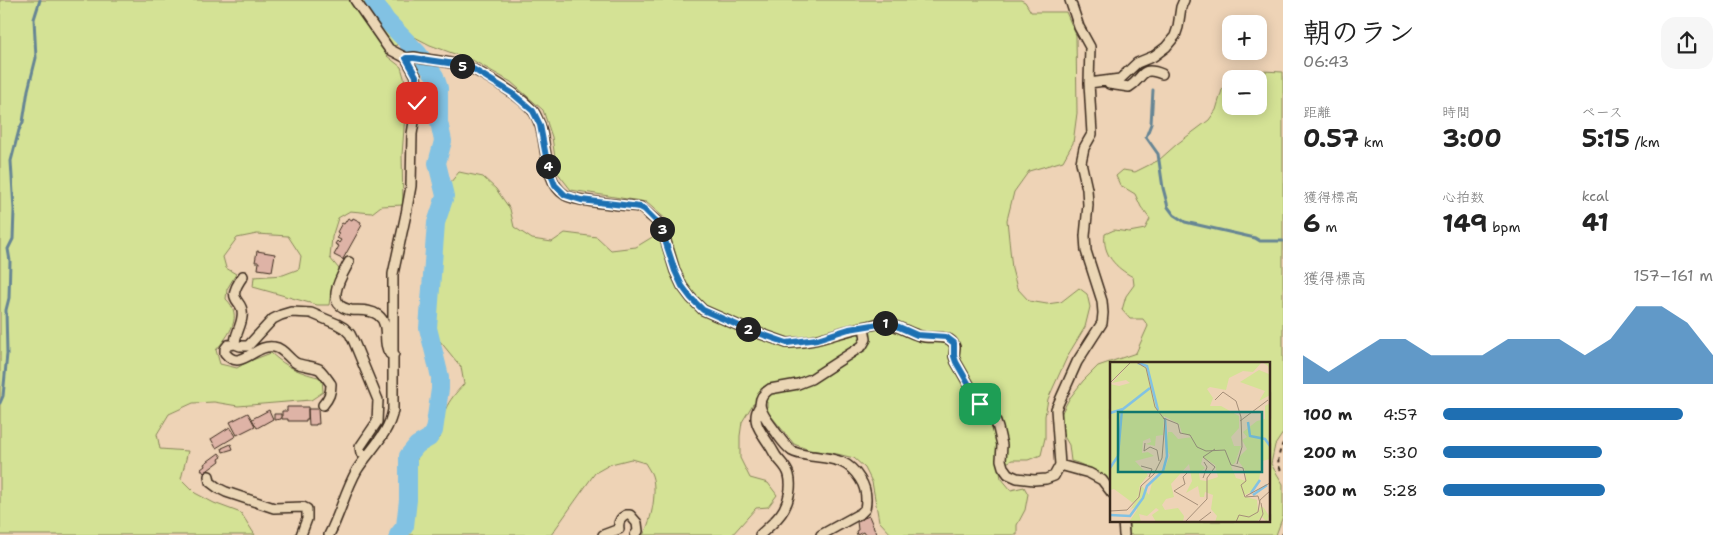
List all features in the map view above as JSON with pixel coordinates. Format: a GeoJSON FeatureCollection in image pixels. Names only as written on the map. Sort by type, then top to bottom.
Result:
{"type":"FeatureCollection","features":[{"type":"Feature","properties":{"kind":"street"},"geometry":{"type":"LineString","coordinates":[[356,0],[389,49],[406,58],[452,64],[473,69],[512,93],[533,111],[540,125],[548,167],[555,185],[565,195],[581,200],[644,209],[660,225],[682,286],[703,310],[744,328],[787,343],[817,339],[849,329],[885,323],[917,335],[946,337],[951,340],[955,347],[954,356],[956,362],[980,404],[993,414],[1002,445],[1001,460],[1003,467],[1008,474],[1017,478],[1034,480],[1054,476],[1060,465],[1056,409],[1077,362],[1102,323],[1103,313],[1102,301],[1086,251],[1085,236],[1088,205],[1081,162],[1084,148],[1092,134],[1089,84],[1090,47],[1079,27],[1070,0]]}},
{"type":"Feature","properties":{"kind":"street"},"geometry":{"type":"LineString","coordinates":[[1089,84],[1120,79],[1137,62],[1154,56],[1166,47],[1175,36],[1184,0]]}},
{"type":"Feature","properties":{"kind":"street"},"geometry":{"type":"LineString","coordinates":[[329,535],[349,486],[392,418],[394,404],[393,274],[411,186],[412,134],[417,103],[416,76],[406,58]]}},
{"type":"Feature","properties":{"kind":"street"},"geometry":{"type":"LineString","coordinates":[[1102,82],[1125,87],[1132,85],[1145,71],[1162,74]]}},
{"type":"Feature","properties":{"kind":"street"},"geometry":{"type":"LineString","coordinates":[[349,262],[337,284],[337,302],[350,310],[366,310],[377,314],[384,323],[386,348],[390,354],[394,354]]}},
{"type":"Feature","properties":{"kind":"street"},"geometry":{"type":"LineString","coordinates":[[235,344],[235,337],[243,312],[234,294],[235,287],[243,276]]}},
{"type":"Feature","properties":{"kind":"street"},"geometry":{"type":"LineString","coordinates":[[323,405],[331,392],[331,384],[319,370],[294,362],[281,349],[275,346],[262,348],[242,360],[232,359],[225,353],[225,349],[228,345],[235,344],[248,346],[273,320],[280,315],[291,312],[311,313],[344,328],[354,342],[378,400],[377,422],[360,447],[361,453],[367,456]]}},
{"type":"Feature","properties":{"kind":"street"},"geometry":{"type":"LineString","coordinates":[[760,535],[776,521],[783,511],[790,492],[790,476],[787,468],[759,432],[757,425],[756,411],[760,406],[763,396],[770,389],[798,384],[811,379],[862,346],[866,339],[864,327]]}},
{"type":"Feature","properties":{"kind":"street"},"geometry":{"type":"LineString","coordinates":[[760,406],[761,412],[781,440],[793,452],[844,462],[854,469],[862,482],[866,493],[865,509],[820,535]]}},
{"type":"Feature","properties":{"kind":"street"},"geometry":{"type":"LineString","coordinates":[[1060,465],[1089,473],[1102,480],[1110,490]]}},
{"type":"Feature","properties":{"kind":"street"},"geometry":{"type":"LineString","coordinates":[[209,476],[210,482],[226,492],[274,508],[304,507],[307,509],[307,519],[301,535]]}},
{"type":"Feature","properties":{"kind":"street"},"geometry":{"type":"LineString","coordinates":[[629,535],[622,533],[619,529],[621,518],[626,515],[630,515],[638,526],[638,532],[634,535]]}},
{"type":"Feature","properties":{"kind":"street"},"geometry":{"type":"LineString","coordinates":[[1123,522],[1124,535]]}},
{"type":"Feature","properties":{"kind":"street"},"geometry":{"type":"LineString","coordinates":[[603,535],[619,529]]}},
{"type":"Feature","properties":{"kind":"path"},"geometry":{"type":"LineString","coordinates":[[1283,442],[1278,463],[1279,469],[1283,473]]}},
{"type":"Feature","properties":{"kind":"green space"},"geometry":{"type":"Polygon","coordinates":[[[0,0],[1021,0],[1025,2],[1031,12],[1066,12],[1076,35],[1077,113],[1073,143],[1063,161],[1029,171],[1014,192],[1007,220],[1012,269],[1017,288],[1029,301],[1047,304],[1061,302],[1079,288],[1087,294],[1090,307],[1085,327],[1068,355],[1048,399],[1045,416],[1045,438],[1041,455],[1028,460],[1012,460],[999,467],[1001,478],[1011,490],[1024,487],[1028,494],[1025,510],[1017,525],[1017,535],[892,535],[879,521],[872,482],[865,468],[854,458],[809,450],[794,444],[767,411],[767,402],[753,404],[742,422],[740,458],[750,478],[768,483],[777,495],[768,507],[756,508],[732,535],[643,535],[649,522],[653,504],[653,479],[645,463],[631,459],[611,464],[595,473],[551,535],[403,535],[408,526],[416,492],[414,468],[419,453],[440,438],[446,408],[464,384],[461,367],[431,330],[438,291],[444,217],[450,197],[450,183],[459,172],[483,177],[496,189],[510,209],[514,227],[532,239],[552,242],[565,233],[597,237],[611,250],[636,247],[667,228],[668,221],[646,202],[571,190],[557,172],[552,137],[543,110],[511,82],[474,61],[430,45],[407,33],[387,56],[401,67],[407,88],[402,155],[403,205],[381,206],[372,213],[350,211],[338,218],[332,237],[330,258],[339,269],[332,286],[329,305],[317,305],[253,287],[254,277],[283,275],[299,269],[301,256],[288,236],[257,234],[237,238],[223,257],[226,268],[236,274],[227,289],[226,299],[234,312],[233,325],[226,338],[216,350],[220,364],[237,368],[271,353],[283,363],[295,369],[322,378],[323,392],[311,400],[238,406],[214,402],[193,403],[169,414],[157,434],[160,449],[188,451],[181,479],[195,493],[214,503],[241,513],[255,535],[0,535],[0,0]]]}},
{"type":"Feature","properties":{"kind":"green space"},"geometry":{"type":"Polygon","coordinates":[[[1267,71],[1283,72],[1283,433],[1275,445],[1271,464],[1283,484],[1283,516],[1276,535],[1129,535],[1129,522],[1270,522],[1270,362],[1110,362],[1110,487],[1088,468],[1071,461],[1069,445],[1061,431],[1060,416],[1069,399],[1083,381],[1098,366],[1136,353],[1148,326],[1143,319],[1130,319],[1122,310],[1126,296],[1134,285],[1133,277],[1116,265],[1106,248],[1105,234],[1114,230],[1129,232],[1145,229],[1150,219],[1141,207],[1135,194],[1120,185],[1116,176],[1123,170],[1135,172],[1159,160],[1209,120],[1216,110],[1222,90],[1222,115],[1267,115],[1267,71]]]}},
{"type":"Feature","properties":{"kind":"building"},"geometry":{"type":"Polygon","coordinates":[[[348,218],[361,222],[360,224],[362,225],[343,259],[346,261],[334,255],[339,246],[335,244],[341,240],[337,238],[339,233],[337,232],[342,223],[344,224],[348,218]]]}},
{"type":"Feature","properties":{"kind":"building"},"geometry":{"type":"Polygon","coordinates":[[[257,251],[275,254],[272,271],[258,269],[259,262],[255,262],[257,251]]]}},
{"type":"Feature","properties":{"kind":"building"},"geometry":{"type":"Polygon","coordinates":[[[287,407],[308,407],[308,419],[306,421],[288,421],[288,419],[282,419],[282,411],[287,411],[287,407]]]}},
{"type":"Feature","properties":{"kind":"building"},"geometry":{"type":"Polygon","coordinates":[[[308,409],[318,409],[319,424],[309,425],[308,409]]]}},
{"type":"Feature","properties":{"kind":"building"},"geometry":{"type":"Polygon","coordinates":[[[269,410],[273,419],[257,428],[252,419],[269,410]]]}},
{"type":"Feature","properties":{"kind":"building"},"geometry":{"type":"Polygon","coordinates":[[[248,413],[255,426],[237,435],[230,422],[248,413]]]}},
{"type":"Feature","properties":{"kind":"building"},"geometry":{"type":"Polygon","coordinates":[[[274,414],[281,414],[281,419],[274,420],[274,414]]]}},
{"type":"Feature","properties":{"kind":"building"},"geometry":{"type":"Polygon","coordinates":[[[230,427],[236,436],[216,448],[211,439],[230,427]]]}},
{"type":"Feature","properties":{"kind":"building"},"geometry":{"type":"Polygon","coordinates":[[[231,444],[233,449],[223,452],[222,448],[231,444]]]}},
{"type":"Feature","properties":{"kind":"building"},"geometry":{"type":"Polygon","coordinates":[[[219,453],[222,457],[219,459],[220,461],[204,473],[201,469],[205,466],[204,464],[219,453]]]}},
{"type":"Feature","properties":{"kind":"building"},"geometry":{"type":"Polygon","coordinates":[[[869,516],[877,535],[865,535],[863,532],[857,535],[857,521],[869,516]]]}},
{"type":"Feature","properties":{"kind":"waterway"},"geometry":{"type":"LineString","coordinates":[[0,403],[3,396],[7,354],[6,310],[9,298],[10,261],[8,249],[13,239],[14,210],[11,161],[23,122],[36,58],[34,19],[40,0]]}},
{"type":"Feature","properties":{"kind":"waterway"},"geometry":{"type":"LineString","coordinates":[[373,0],[386,20],[418,53],[435,76],[439,88],[439,122],[443,141],[437,163],[445,196],[436,223],[428,328],[440,377],[440,389],[434,431],[429,438],[417,445],[408,456],[408,500],[405,526],[398,535]]}},
{"type":"Feature","properties":{"kind":"waterway"},"geometry":{"type":"LineString","coordinates":[[1153,90],[1151,124],[1146,137],[1158,154],[1163,188],[1168,207],[1174,215],[1185,222],[1255,238],[1260,241],[1283,241]]}},
{"type":"Feature","properties":{"kind":"route"},"geometry":{"type":"LineString","coordinates":[[417,103],[416,76],[406,58],[462,65],[488,77],[512,93],[533,111],[540,125],[548,167],[555,185],[565,195],[581,200],[640,207],[660,225],[682,286],[703,310],[777,341],[787,343],[817,339],[849,329],[885,323],[925,337],[946,337],[954,343],[956,362],[980,404]]}}]}
